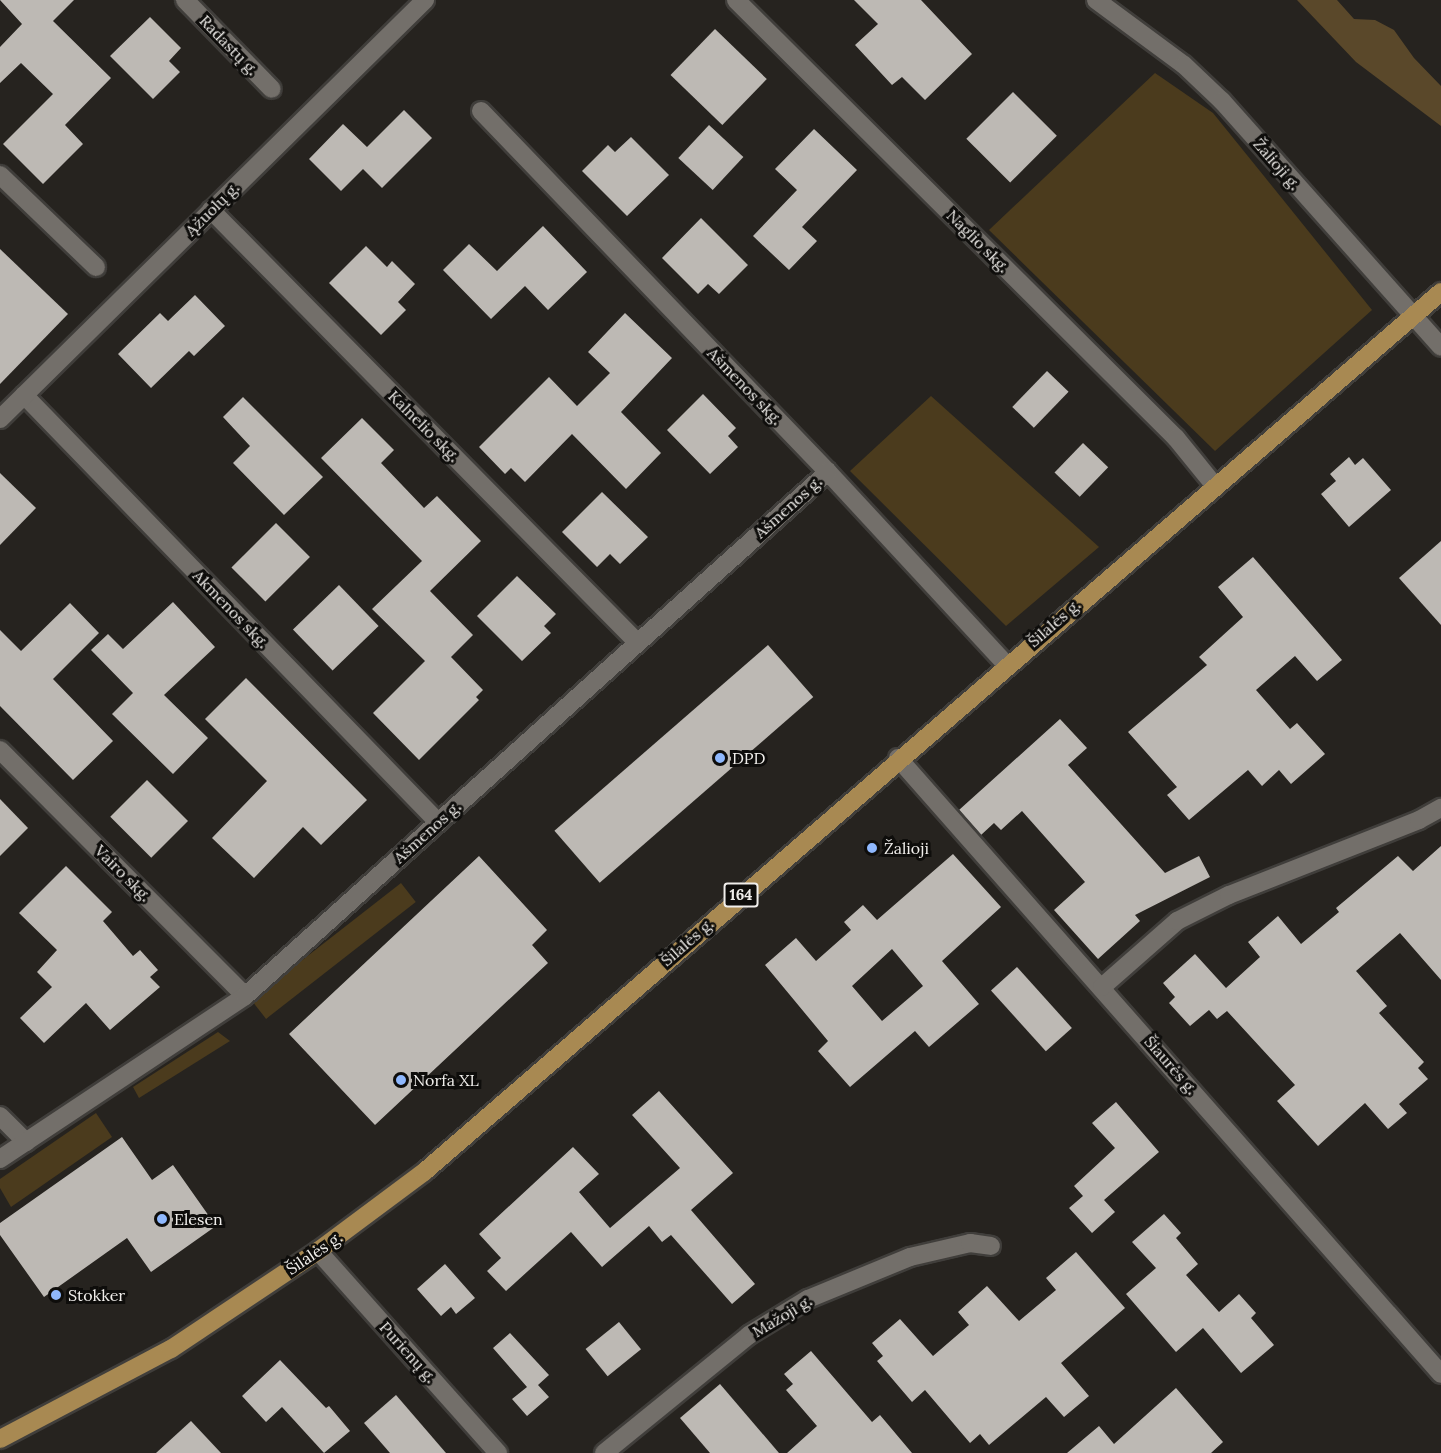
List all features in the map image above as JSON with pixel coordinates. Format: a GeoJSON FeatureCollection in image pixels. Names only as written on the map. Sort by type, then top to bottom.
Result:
{"type":"FeatureCollection","features":[{"type":"Feature","properties":{"kind":"main road","name":"Šilalės g."},"geometry":{"type":"LineString","coordinates":[[0,1439],[171,1348],[318,1251],[424,1172],[1006,664],[1441,292]]}},
{"type":"Feature","properties":{"kind":"street","name":"Radastų g."},"geometry":{"type":"LineString","coordinates":[[185,0],[272,89]]}},
{"type":"Feature","properties":{"kind":"street","name":"Ąžuolų g."},"geometry":{"type":"LineString","coordinates":[[0,419],[425,0]]}},
{"type":"Feature","properties":{"kind":"street","name":"Naglio skg."},"geometry":{"type":"LineString","coordinates":[[736,0],[1176,438],[1215,486]]}},
{"type":"Feature","properties":{"kind":"street","name":"Žalioji g."},"geometry":{"type":"LineString","coordinates":[[1096,0],[1184,64],[1222,101],[1441,347]]}},
{"type":"Feature","properties":{"kind":"street","name":"Ašmenos skg."},"geometry":{"type":"LineString","coordinates":[[481,111],[828,472],[1006,664]]}},
{"type":"Feature","properties":{"kind":"street"},"geometry":{"type":"LineString","coordinates":[[0,175],[96,267]]}},
{"type":"Feature","properties":{"kind":"street","name":"Kalnelio skg."},"geometry":{"type":"LineString","coordinates":[[211,210],[637,642]]}},
{"type":"Feature","properties":{"kind":"street","name":"Akmenos skg."},"geometry":{"type":"LineString","coordinates":[[24,395],[438,822]]}},
{"type":"Feature","properties":{"kind":"street","name":"Ašmenos g."},"geometry":{"type":"LineString","coordinates":[[0,1159],[245,996],[828,472]]}},
{"type":"Feature","properties":{"kind":"street","name":"Vairo skg."},"geometry":{"type":"LineString","coordinates":[[0,750],[245,996]]}},
{"type":"Feature","properties":{"kind":"street","name":"Šiaurės g."},"geometry":{"type":"LineString","coordinates":[[898,758],[1435,1355],[1441,1374]]}},
{"type":"Feature","properties":{"kind":"street"},"geometry":{"type":"LineString","coordinates":[[1102,987],[1177,921],[1229,895],[1419,820],[1441,808]]}},
{"type":"Feature","properties":{"kind":"street"},"geometry":{"type":"LineString","coordinates":[[0,1116],[26,1142]]}},
{"type":"Feature","properties":{"kind":"street","name":"Mažoji g."},"geometry":{"type":"LineString","coordinates":[[604,1453],[749,1335],[808,1299],[862,1274],[910,1257],[969,1243],[991,1246]]}},
{"type":"Feature","properties":{"kind":"street","name":"Purienų g."},"geometry":{"type":"LineString","coordinates":[[318,1251],[498,1453]]}},
{"type":"Feature","properties":{"kind":"shaded area"},"geometry":{"type":"Polygon","coordinates":[[[1297,0],[1337,0],[1354,19],[1375,20],[1394,30],[1414,58],[1441,86],[1441,126],[1356,62],[1297,0]]]}},
{"type":"Feature","properties":{"kind":"shaded area"},"geometry":{"type":"Polygon","coordinates":[[[1155,73],[1213,113],[1372,310],[1215,451],[989,230],[1155,73]]]}},
{"type":"Feature","properties":{"kind":"shaded area"},"geometry":{"type":"Polygon","coordinates":[[[931,396],[1099,547],[1006,626],[850,471],[931,396]]]}},
{"type":"Feature","properties":{"kind":"shaded area"},"geometry":{"type":"Polygon","coordinates":[[[401,883],[416,902],[266,1019],[251,1000],[401,883]]]}},
{"type":"Feature","properties":{"kind":"shaded area"},"geometry":{"type":"Polygon","coordinates":[[[218,1032],[230,1041],[139,1098],[133,1087],[218,1032]]]}},
{"type":"Feature","properties":{"kind":"shaded area"},"geometry":{"type":"Polygon","coordinates":[[[96,1113],[112,1137],[11,1207],[0,1188],[0,1179],[96,1113]]]}},
{"type":"Feature","properties":{"kind":"building"},"geometry":{"type":"Polygon","coordinates":[[[0,0],[74,0],[53,21],[111,78],[65,125],[83,144],[43,184],[3,144],[53,94],[21,63],[0,83],[0,47],[22,24],[0,0]]]}},
{"type":"Feature","properties":{"kind":"building"},"geometry":{"type":"Polygon","coordinates":[[[854,0],[921,0],[972,54],[925,100],[902,77],[892,85],[855,45],[878,24],[854,0]]]}},
{"type":"Feature","properties":{"kind":"building"},"geometry":{"type":"Polygon","coordinates":[[[150,17],[181,48],[169,61],[180,72],[153,99],[110,56],[150,17]]]}},
{"type":"Feature","properties":{"kind":"building"},"geometry":{"type":"Polygon","coordinates":[[[715,29],[767,79],[722,125],[671,75],[715,29]]]}},
{"type":"Feature","properties":{"kind":"building"},"geometry":{"type":"Polygon","coordinates":[[[1013,92],[1057,136],[1010,183],[966,139],[1013,92]]]}},
{"type":"Feature","properties":{"kind":"building"},"geometry":{"type":"Polygon","coordinates":[[[404,110],[432,138],[382,188],[363,169],[341,191],[309,159],[343,124],[367,147],[404,110]]]}},
{"type":"Feature","properties":{"kind":"building"},"geometry":{"type":"Polygon","coordinates":[[[709,125],[743,157],[713,190],[678,158],[709,125]]]}},
{"type":"Feature","properties":{"kind":"building"},"geometry":{"type":"Polygon","coordinates":[[[814,129],[857,170],[802,227],[817,241],[789,270],[753,236],[797,190],[775,169],[814,129]]]}},
{"type":"Feature","properties":{"kind":"building"},"geometry":{"type":"Polygon","coordinates":[[[631,137],[669,175],[627,216],[582,171],[608,145],[615,152],[631,137]]]}},
{"type":"Feature","properties":{"kind":"building"},"geometry":{"type":"Polygon","coordinates":[[[701,218],[748,265],[719,294],[708,284],[698,294],[662,258],[701,218]]]}},
{"type":"Feature","properties":{"kind":"building"},"geometry":{"type":"Polygon","coordinates":[[[543,226],[587,272],[548,310],[525,286],[491,319],[443,270],[469,244],[497,271],[543,226]]]}},
{"type":"Feature","properties":{"kind":"building"},"geometry":{"type":"Polygon","coordinates":[[[366,246],[387,267],[392,261],[415,284],[398,302],[406,310],[381,335],[329,283],[366,246]]]}},
{"type":"Feature","properties":{"kind":"building"},"geometry":{"type":"Polygon","coordinates":[[[0,249],[68,314],[0,384],[0,249]]]}},
{"type":"Feature","properties":{"kind":"building"},"geometry":{"type":"Polygon","coordinates":[[[195,295],[225,326],[194,356],[189,351],[151,388],[118,354],[160,313],[168,321],[195,295]]]}},
{"type":"Feature","properties":{"kind":"building"},"geometry":{"type":"Polygon","coordinates":[[[625,313],[672,358],[621,412],[661,453],[626,489],[572,434],[525,482],[511,468],[505,474],[479,447],[549,377],[577,406],[610,373],[588,352],[625,313]]]}},
{"type":"Feature","properties":{"kind":"building"},"geometry":{"type":"Polygon","coordinates":[[[1047,371],[1069,392],[1034,428],[1012,407],[1047,371]]]}},
{"type":"Feature","properties":{"kind":"building"},"geometry":{"type":"Polygon","coordinates":[[[703,394],[736,428],[728,436],[738,447],[710,474],[667,430],[703,394]]]}},
{"type":"Feature","properties":{"kind":"building"},"geometry":{"type":"Polygon","coordinates":[[[243,397],[323,477],[284,515],[233,463],[250,446],[223,417],[243,397]]]}},
{"type":"Feature","properties":{"kind":"building"},"geometry":{"type":"Polygon","coordinates":[[[362,418],[394,450],[381,463],[424,508],[437,496],[481,541],[430,591],[473,635],[451,657],[483,690],[476,697],[479,700],[419,760],[373,713],[425,661],[372,609],[422,561],[321,458],[362,418]]]}},
{"type":"Feature","properties":{"kind":"building"},"geometry":{"type":"Polygon","coordinates":[[[1083,443],[1108,467],[1080,497],[1055,472],[1083,443]]]}},
{"type":"Feature","properties":{"kind":"building"},"geometry":{"type":"Polygon","coordinates":[[[1349,457],[1355,465],[1363,458],[1391,490],[1349,527],[1321,494],[1336,481],[1330,474],[1349,457]]]}},
{"type":"Feature","properties":{"kind":"building"},"geometry":{"type":"Polygon","coordinates":[[[0,473],[36,508],[0,545],[0,473]]]}},
{"type":"Feature","properties":{"kind":"building"},"geometry":{"type":"Polygon","coordinates":[[[602,492],[648,537],[620,564],[610,554],[597,567],[562,532],[602,492]]]}},
{"type":"Feature","properties":{"kind":"building"},"geometry":{"type":"Polygon","coordinates":[[[276,523],[310,557],[265,601],[231,568],[276,523]]]}},
{"type":"Feature","properties":{"kind":"building"},"geometry":{"type":"Polygon","coordinates":[[[1441,541],[1441,625],[1399,578],[1441,541]]]}},
{"type":"Feature","properties":{"kind":"building"},"geometry":{"type":"Polygon","coordinates":[[[1253,557],[1342,660],[1317,681],[1295,656],[1256,690],[1290,729],[1297,723],[1325,754],[1291,784],[1279,770],[1262,786],[1248,770],[1189,820],[1167,795],[1177,787],[1128,732],[1207,665],[1199,657],[1243,617],[1218,587],[1253,557]]]}},
{"type":"Feature","properties":{"kind":"building"},"geometry":{"type":"Polygon","coordinates":[[[517,576],[556,614],[544,626],[551,633],[522,661],[477,616],[517,576]]]}},
{"type":"Feature","properties":{"kind":"building"},"geometry":{"type":"Polygon","coordinates":[[[339,585],[379,626],[333,670],[293,629],[339,585]]]}},
{"type":"Feature","properties":{"kind":"building"},"geometry":{"type":"Polygon","coordinates":[[[173,602],[215,647],[164,695],[208,738],[173,774],[112,714],[133,693],[91,650],[108,634],[123,649],[173,602]]]}},
{"type":"Feature","properties":{"kind":"building"},"geometry":{"type":"Polygon","coordinates":[[[70,603],[99,633],[53,679],[113,741],[73,780],[0,706],[0,630],[21,651],[70,603]]]}},
{"type":"Feature","properties":{"kind":"building"},"geometry":{"type":"Polygon","coordinates":[[[768,645],[813,697],[600,883],[554,831],[768,645]]]}},
{"type":"Feature","properties":{"kind":"building"},"geometry":{"type":"Polygon","coordinates":[[[246,678],[367,800],[321,845],[303,827],[254,878],[212,838],[267,781],[205,719],[246,678]]]}},
{"type":"Feature","properties":{"kind":"building"},"geometry":{"type":"Polygon","coordinates":[[[1060,719],[1087,748],[1068,765],[1165,873],[1199,856],[1210,877],[1135,915],[1140,921],[1098,959],[1054,910],[1085,882],[1022,811],[1001,830],[994,823],[981,835],[959,810],[1060,719]]]}},
{"type":"Feature","properties":{"kind":"building"},"geometry":{"type":"Polygon","coordinates":[[[147,780],[188,821],[151,858],[110,817],[147,780]]]}},
{"type":"Feature","properties":{"kind":"building"},"geometry":{"type":"Polygon","coordinates":[[[0,799],[28,828],[0,856],[0,799]]]}},
{"type":"Feature","properties":{"kind":"building"},"geometry":{"type":"Polygon","coordinates":[[[1441,846],[1441,980],[1400,933],[1356,971],[1387,1006],[1379,1013],[1424,1062],[1418,1068],[1428,1079],[1399,1104],[1407,1113],[1388,1129],[1365,1103],[1318,1146],[1277,1101],[1295,1085],[1227,1011],[1217,1019],[1209,1010],[1190,1026],[1169,1003],[1175,997],[1163,983],[1195,954],[1226,988],[1260,957],[1248,942],[1278,916],[1301,944],[1339,912],[1336,908],[1398,856],[1413,871],[1441,846]]]}},
{"type":"Feature","properties":{"kind":"building"},"geometry":{"type":"Polygon","coordinates":[[[953,854],[1001,907],[942,961],[979,1004],[929,1047],[915,1031],[850,1087],[818,1051],[828,1041],[765,965],[796,938],[816,961],[851,930],[844,922],[863,905],[877,920],[953,854]],[[892,949],[852,986],[882,1021],[923,986],[892,949]]]}},
{"type":"Feature","properties":{"kind":"building"},"geometry":{"type":"Polygon","coordinates":[[[479,856],[547,930],[532,945],[548,963],[375,1125],[289,1034],[479,856]]]}},
{"type":"Feature","properties":{"kind":"building"},"geometry":{"type":"Polygon","coordinates":[[[66,866],[112,912],[103,921],[133,956],[140,950],[158,970],[150,977],[160,987],[110,1030],[86,1003],[44,1043],[20,1018],[52,987],[37,972],[57,950],[19,913],[66,866]]]}},
{"type":"Feature","properties":{"kind":"building"},"geometry":{"type":"Polygon","coordinates":[[[1017,967],[1072,1028],[1046,1051],[991,990],[1017,967]]]}},
{"type":"Feature","properties":{"kind":"building"},"geometry":{"type":"Polygon","coordinates":[[[659,1091],[733,1173],[691,1210],[755,1284],[732,1304],[671,1235],[662,1242],[649,1226],[602,1267],[571,1232],[506,1291],[487,1271],[501,1258],[479,1234],[573,1147],[599,1174],[579,1192],[610,1228],[680,1168],[632,1115],[659,1091]]]}},
{"type":"Feature","properties":{"kind":"building"},"geometry":{"type":"Polygon","coordinates":[[[1116,1102],[1159,1152],[1104,1200],[1115,1212],[1092,1233],[1069,1208],[1083,1196],[1074,1186],[1115,1148],[1092,1123],[1116,1102]]]}},
{"type":"Feature","properties":{"kind":"building"},"geometry":{"type":"Polygon","coordinates":[[[122,1137],[152,1180],[173,1165],[216,1226],[151,1272],[127,1238],[44,1297],[0,1235],[0,1223],[122,1137]]]}},
{"type":"Feature","properties":{"kind":"building"},"geometry":{"type":"Polygon","coordinates":[[[1164,1214],[1181,1233],[1176,1238],[1198,1264],[1186,1275],[1219,1312],[1239,1294],[1256,1313],[1251,1318],[1274,1345],[1241,1373],[1203,1328],[1176,1352],[1126,1294],[1156,1268],[1132,1242],[1164,1214]]]}},
{"type":"Feature","properties":{"kind":"building"},"geometry":{"type":"Polygon","coordinates":[[[1076,1252],[1125,1308],[1061,1363],[1089,1396],[1064,1417],[1046,1397],[989,1445],[980,1434],[970,1443],[925,1390],[912,1402],[877,1361],[883,1356],[872,1343],[900,1319],[933,1356],[969,1325],[958,1312],[987,1286],[1019,1321],[1056,1290],[1046,1278],[1076,1252]]]}},
{"type":"Feature","properties":{"kind":"building"},"geometry":{"type":"Polygon","coordinates":[[[445,1264],[475,1298],[456,1314],[451,1307],[441,1316],[417,1289],[445,1264]]]}},
{"type":"Feature","properties":{"kind":"building"},"geometry":{"type":"Polygon","coordinates":[[[619,1322],[641,1349],[608,1376],[586,1349],[619,1322]]]}},
{"type":"Feature","properties":{"kind":"building"},"geometry":{"type":"Polygon","coordinates":[[[510,1333],[549,1375],[538,1385],[549,1397],[527,1416],[512,1399],[527,1387],[493,1348],[510,1333]]]}},
{"type":"Feature","properties":{"kind":"building"},"geometry":{"type":"Polygon","coordinates":[[[811,1351],[872,1422],[880,1415],[912,1453],[787,1453],[817,1426],[786,1390],[793,1384],[784,1374],[811,1351]]]}},
{"type":"Feature","properties":{"kind":"building"},"geometry":{"type":"Polygon","coordinates":[[[280,1360],[326,1408],[329,1406],[350,1431],[324,1453],[282,1407],[266,1422],[242,1396],[280,1360]]]}},
{"type":"Feature","properties":{"kind":"building"},"geometry":{"type":"Polygon","coordinates":[[[720,1384],[779,1453],[710,1453],[680,1418],[720,1384]]]}},
{"type":"Feature","properties":{"kind":"building"},"geometry":{"type":"Polygon","coordinates":[[[1176,1388],[1223,1442],[1211,1453],[1067,1453],[1099,1426],[1114,1444],[1176,1388]]]}},
{"type":"Feature","properties":{"kind":"building"},"geometry":{"type":"Polygon","coordinates":[[[396,1395],[446,1453],[390,1453],[364,1423],[396,1395]]]}},
{"type":"Feature","properties":{"kind":"building"},"geometry":{"type":"Polygon","coordinates":[[[191,1421],[221,1453],[156,1453],[191,1421]]]}},
{"type":"Feature","properties":{"kind":"place","name":"DPD"},"geometry":{"type":"Point","coordinates":[720,758]}},
{"type":"Feature","properties":{"kind":"place","name":"Žalioji"},"geometry":{"type":"Point","coordinates":[872,848]}},
{"type":"Feature","properties":{"kind":"place","name":"Norfa XL"},"geometry":{"type":"Point","coordinates":[401,1080]}},
{"type":"Feature","properties":{"kind":"place","name":"Elesen"},"geometry":{"type":"Point","coordinates":[162,1219]}},
{"type":"Feature","properties":{"kind":"place","name":"Stokker"},"geometry":{"type":"Point","coordinates":[56,1295]}}]}
